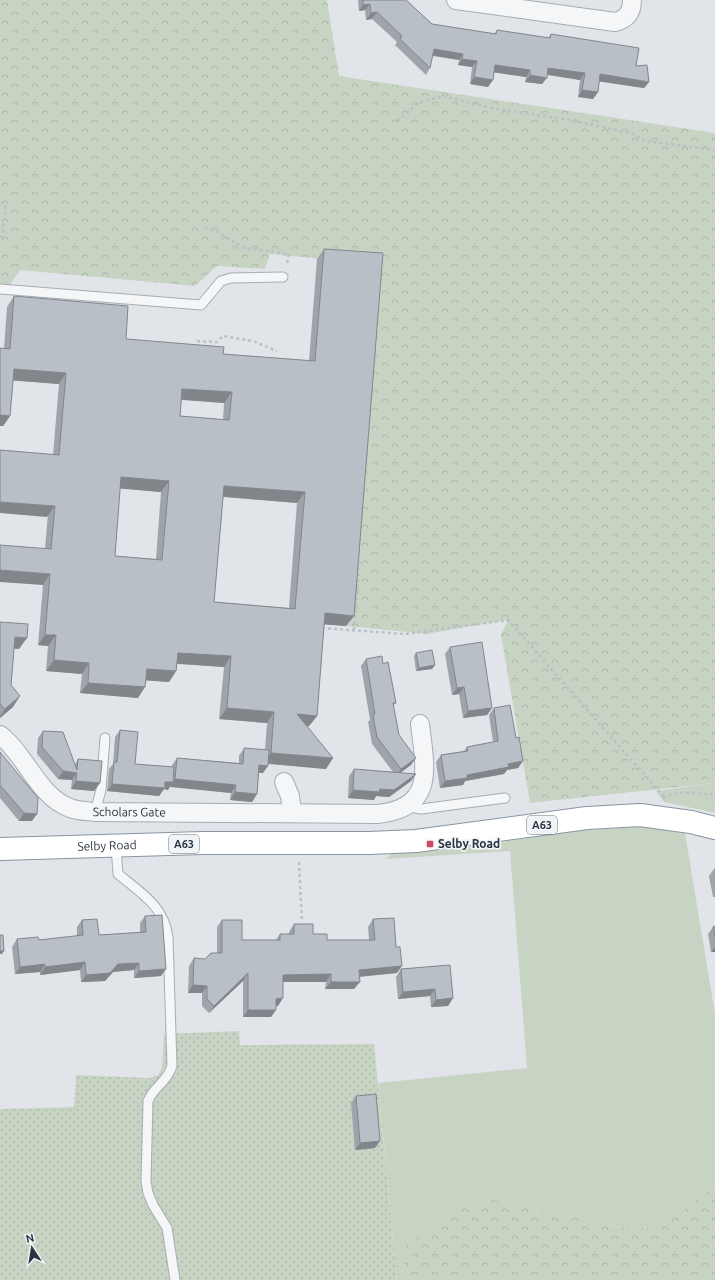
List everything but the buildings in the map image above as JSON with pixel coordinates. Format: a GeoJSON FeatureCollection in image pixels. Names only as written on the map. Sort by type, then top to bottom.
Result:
{"type":"FeatureCollection","features":[{"type":"Feature","properties":{"kind":"highway","name":"Selby Road"},"geometry":{"type":"LineString","coordinates":[[0,849],[416,841],[587,818],[640,815],[691,822],[715,828]]}},
{"type":"Feature","properties":{"kind":"street"},"geometry":{"type":"LineString","coordinates":[[456,0],[615,22],[627,17],[630,12],[632,0]]}},
{"type":"Feature","properties":{"kind":"street","name":"Scholars Gate"},"geometry":{"type":"LineString","coordinates":[[0,735],[55,798],[72,809],[95,812],[378,814],[393,812],[406,806],[416,797],[423,784],[426,770],[420,724]]}},
{"type":"Feature","properties":{"kind":"street"},"geometry":{"type":"LineString","coordinates":[[284,782],[290,796],[292,813]]}},
{"type":"Feature","properties":{"kind":"lane"},"geometry":{"type":"LineString","coordinates":[[0,288],[200,305],[221,282],[226,280],[283,277]]}},
{"type":"Feature","properties":{"kind":"lane"},"geometry":{"type":"LineString","coordinates":[[95,812],[101,790],[105,738]]}},
{"type":"Feature","properties":{"kind":"lane"},"geometry":{"type":"LineString","coordinates":[[406,806],[421,809],[505,798]]}},
{"type":"Feature","properties":{"kind":"lane"},"geometry":{"type":"LineString","coordinates":[[116,846],[118,874],[154,904],[162,914],[167,925],[172,1066],[169,1075],[151,1094],[148,1101],[146,1181],[148,1193],[153,1205],[167,1228],[174,1280]]}},
{"type":"Feature","properties":{"kind":"path"},"geometry":{"type":"LineString","coordinates":[[398,121],[418,103],[443,96],[491,108],[572,120],[634,134],[645,141],[715,150]]}},
{"type":"Feature","properties":{"kind":"path"},"geometry":{"type":"LineString","coordinates":[[0,238],[3,231],[6,204]]}},
{"type":"Feature","properties":{"kind":"path"},"geometry":{"type":"LineString","coordinates":[[205,228],[213,229],[244,248],[288,254],[283,277]]}},
{"type":"Feature","properties":{"kind":"path"},"geometry":{"type":"LineString","coordinates":[[197,341],[217,342],[223,336],[253,341],[277,351]]}},
{"type":"Feature","properties":{"kind":"path"},"geometry":{"type":"LineString","coordinates":[[354,630],[360,562]]}},
{"type":"Feature","properties":{"kind":"path"},"geometry":{"type":"LineString","coordinates":[[319,627],[405,634],[508,620],[664,797]]}},
{"type":"Feature","properties":{"kind":"path"},"geometry":{"type":"LineString","coordinates":[[298,843],[302,922]]}},
{"type":"Feature","properties":{"kind":"green space"},"geometry":{"type":"Polygon","coordinates":[[[0,0],[327,0],[339,76],[715,133],[715,783],[530,803],[501,635],[507,622],[505,620],[427,634],[346,626],[376,264],[270,254],[265,269],[217,266],[195,286],[20,270],[10,285],[0,284],[0,0]]]}},
{"type":"Feature","properties":{"kind":"green space"},"geometry":{"type":"Polygon","coordinates":[[[715,783],[715,813],[664,802],[656,791],[715,783]]]}},
{"type":"Feature","properties":{"kind":"green space"},"geometry":{"type":"Polygon","coordinates":[[[652,826],[675,829],[685,833],[715,1014],[715,1185],[662,1227],[631,1229],[494,1200],[407,1245],[402,1280],[397,1280],[378,1083],[527,1068],[510,851],[386,859],[391,854],[455,849],[575,831],[652,826]]]}},
{"type":"Feature","properties":{"kind":"green space"},"geometry":{"type":"Polygon","coordinates":[[[239,1031],[240,1045],[374,1044],[397,1280],[0,1280],[0,1109],[74,1107],[76,1075],[150,1078],[158,1075],[162,1068],[164,1034],[239,1031]]]}},
{"type":"Feature","properties":{"kind":"green space"},"geometry":{"type":"Polygon","coordinates":[[[715,1185],[715,1280],[402,1280],[407,1245],[456,1208],[494,1200],[631,1229],[662,1227],[715,1185]]]}},
{"type":"Feature","properties":{"kind":"place","name":"Selby Road"},"geometry":{"type":"Point","coordinates":[430,844]}}]}
